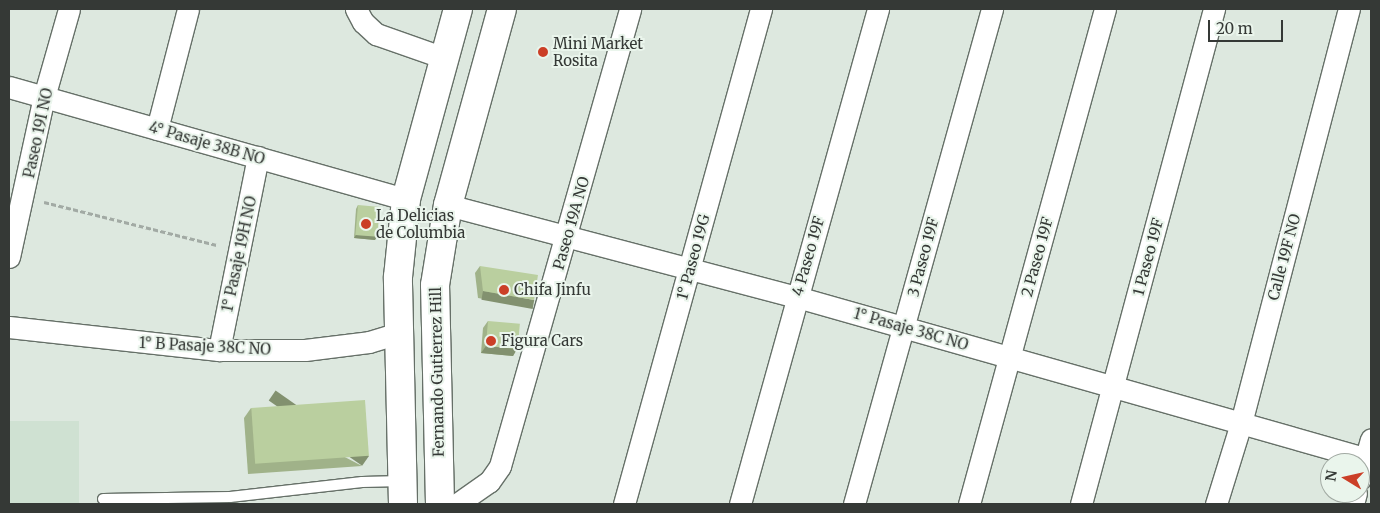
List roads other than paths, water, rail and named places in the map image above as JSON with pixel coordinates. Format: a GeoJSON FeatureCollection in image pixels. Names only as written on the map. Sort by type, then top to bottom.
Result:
{"type":"FeatureCollection","features":[{"type":"Feature","properties":{"kind":"street","name":"Paseo 19I NO"},"geometry":{"type":"LineString","coordinates":[[9,257],[24,197],[44,97],[69,9]]}},
{"type":"Feature","properties":{"kind":"street"},"geometry":{"type":"LineString","coordinates":[[157,129],[188,9]]}},
{"type":"Feature","properties":{"kind":"street"},"geometry":{"type":"LineString","coordinates":[[356,9],[363,22],[376,34],[444,58]]}},
{"type":"Feature","properties":{"kind":"street"},"geometry":{"type":"LineString","coordinates":[[403,493],[398,277],[406,198],[458,9]]}},
{"type":"Feature","properties":{"kind":"street","name":"Fernando Gutierrez Hill"},"geometry":{"type":"LineString","coordinates":[[440,504],[435,285],[448,205],[502,9]]}},
{"type":"Feature","properties":{"kind":"street","name":"Paseo 19A NO"},"geometry":{"type":"LineString","coordinates":[[457,504],[489,482],[500,466],[567,236],[630,9]]}},
{"type":"Feature","properties":{"kind":"street","name":"1° Paseo 19G"},"geometry":{"type":"LineString","coordinates":[[624,504],[761,9]]}},
{"type":"Feature","properties":{"kind":"street","name":"4 Paseo 19F"},"geometry":{"type":"LineString","coordinates":[[740,504],[878,9]]}},
{"type":"Feature","properties":{"kind":"street","name":"3 Paseo 19F"},"geometry":{"type":"LineString","coordinates":[[854,504],[992,9]]}},
{"type":"Feature","properties":{"kind":"street","name":"2 Paseo 19F"},"geometry":{"type":"LineString","coordinates":[[968,504],[1010,357],[1104,9]]}},
{"type":"Feature","properties":{"kind":"street","name":"1 Paseo 19F"},"geometry":{"type":"LineString","coordinates":[[1081,504],[1214,9]]}},
{"type":"Feature","properties":{"kind":"street","name":"Calle 19F NO"},"geometry":{"type":"LineString","coordinates":[[1216,504],[1241,423],[1349,9]]}},
{"type":"Feature","properties":{"kind":"street","name":"4° Pasaje 38B NO"},"geometry":{"type":"LineString","coordinates":[[9,88],[406,198]]}},
{"type":"Feature","properties":{"kind":"street","name":"1° Pasaje 19H NO"},"geometry":{"type":"LineString","coordinates":[[219,350],[258,158]]}},
{"type":"Feature","properties":{"kind":"street","name":"1° Pasaje 38C NO"},"geometry":{"type":"LineString","coordinates":[[448,205],[567,236],[689,271],[797,297],[1241,423],[1370,452]]}},
{"type":"Feature","properties":{"kind":"street","name":"1° B Pasaje 38C NO"},"geometry":{"type":"LineString","coordinates":[[9,327],[219,350],[304,350],[369,342],[399,332]]}},
{"type":"Feature","properties":{"kind":"lane"},"geometry":{"type":"LineString","coordinates":[[103,499],[230,497],[362,482],[403,493]]}},
{"type":"Feature","properties":{"kind":"place","name":"Mini Market Rosita"},"geometry":{"type":"Point","coordinates":[543,52]}},
{"type":"Feature","properties":{"kind":"place","name":"La Delicias de Columbia"},"geometry":{"type":"Point","coordinates":[366,224]}},
{"type":"Feature","properties":{"kind":"place","name":"Chifa Jinfu"},"geometry":{"type":"Point","coordinates":[504,290]}},
{"type":"Feature","properties":{"kind":"place","name":"Figura Cars"},"geometry":{"type":"Point","coordinates":[491,341]}}]}
